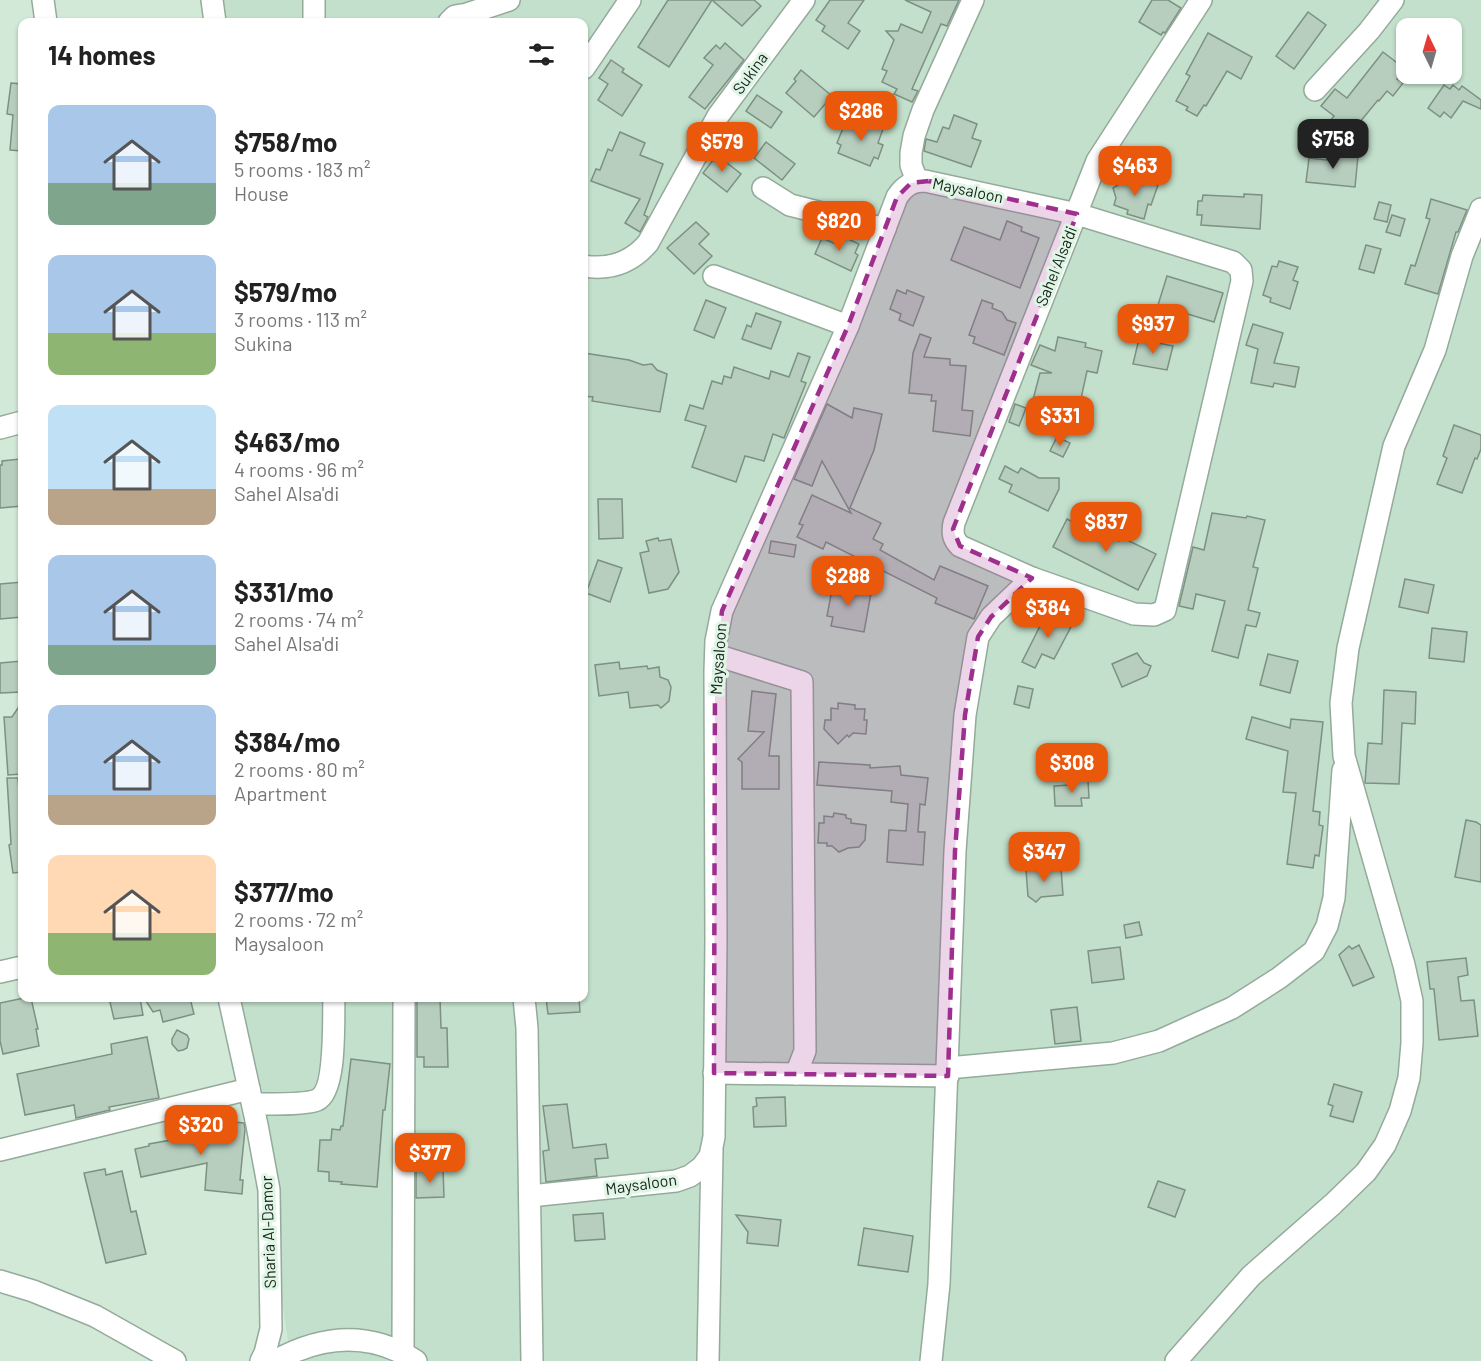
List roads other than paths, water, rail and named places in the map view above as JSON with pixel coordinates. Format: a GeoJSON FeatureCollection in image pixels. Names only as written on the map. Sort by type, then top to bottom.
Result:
{"type":"FeatureCollection","features":[{"type":"Feature","properties":{"kind":"street"},"geometry":{"type":"LineString","coordinates":[[43,0],[45,18]]}},
{"type":"Feature","properties":{"kind":"street"},"geometry":{"type":"LineString","coordinates":[[212,0],[214,18]]}},
{"type":"Feature","properties":{"kind":"street"},"geometry":{"type":"LineString","coordinates":[[314,0],[314,18]]}},
{"type":"Feature","properties":{"kind":"street"},"geometry":{"type":"LineString","coordinates":[[454,18],[457,15],[509,0]]}},
{"type":"Feature","properties":{"kind":"street"},"geometry":{"type":"LineString","coordinates":[[588,62],[630,0]]}},
{"type":"Feature","properties":{"kind":"street","name":"Sukina"},"geometry":{"type":"LineString","coordinates":[[588,266],[603,267],[623,263],[633,258],[648,243],[718,116],[804,0]]}},
{"type":"Feature","properties":{"kind":"street"},"geometry":{"type":"LineString","coordinates":[[917,181],[911,165],[910,153],[914,136],[923,110],[973,0]]}},
{"type":"Feature","properties":{"kind":"street","name":"Sahel Alsa'di"},"geometry":{"type":"LineString","coordinates":[[1032,578],[960,546],[953,535],[958,515],[1097,162],[1201,0]]}},
{"type":"Feature","properties":{"kind":"street"},"geometry":{"type":"LineString","coordinates":[[1315,90],[1369,31],[1393,0]]}},
{"type":"Feature","properties":{"kind":"street","name":"Maysaloon"},"geometry":{"type":"LineString","coordinates":[[530,1196],[675,1181],[690,1176],[702,1167],[712,1149],[716,939],[716,641],[722,611],[848,326],[900,193],[917,181],[1077,214],[1233,262],[1241,270],[1242,281],[1165,610],[1154,615],[1134,614],[1032,578]]}},
{"type":"Feature","properties":{"kind":"street"},"geometry":{"type":"LineString","coordinates":[[763,188],[790,205],[885,229]]}},
{"type":"Feature","properties":{"kind":"street"},"geometry":{"type":"LineString","coordinates":[[714,1073],[948,1072],[1113,1053],[1159,1041],[1232,1008],[1279,978],[1314,951],[1327,926],[1334,898],[1344,756],[1341,703],[1348,648],[1394,446],[1435,350],[1462,256],[1481,209]]}},
{"type":"Feature","properties":{"kind":"street"},"geometry":{"type":"LineString","coordinates":[[714,276],[848,326]]}},
{"type":"Feature","properties":{"kind":"street"},"geometry":{"type":"LineString","coordinates":[[0,428],[18,423]]}},
{"type":"Feature","properties":{"kind":"street"},"geometry":{"type":"LineString","coordinates":[[931,1361],[939,1284],[955,851],[965,715],[978,637],[990,617],[1032,578]]}},
{"type":"Feature","properties":{"kind":"street"},"geometry":{"type":"LineString","coordinates":[[716,655],[802,682],[805,1051],[796,1074]]}},
{"type":"Feature","properties":{"kind":"street"},"geometry":{"type":"LineString","coordinates":[[1176,1361],[1251,1276],[1366,1172],[1385,1145],[1403,1100],[1409,1078],[1412,1001],[1401,954],[1344,756]]}},
{"type":"Feature","properties":{"kind":"street"},"geometry":{"type":"LineString","coordinates":[[0,972],[18,968]]}},
{"type":"Feature","properties":{"kind":"street","name":"Sharia Al-Damor"},"geometry":{"type":"LineString","coordinates":[[230,1002],[269,1190],[271,1329],[261,1361]]}},
{"type":"Feature","properties":{"kind":"street"},"geometry":{"type":"LineString","coordinates":[[0,1150],[251,1097],[309,1102],[318,1100],[325,1094],[329,1084],[334,1002]]}},
{"type":"Feature","properties":{"kind":"street"},"geometry":{"type":"LineString","coordinates":[[275,1361],[313,1344],[336,1340],[359,1340],[410,1357],[404,1002]]}},
{"type":"Feature","properties":{"kind":"street"},"geometry":{"type":"LineString","coordinates":[[524,1002],[527,1028],[532,1361]]}},
{"type":"Feature","properties":{"kind":"street"},"geometry":{"type":"LineString","coordinates":[[708,1361],[712,1149]]}},
{"type":"Feature","properties":{"kind":"street"},"geometry":{"type":"LineString","coordinates":[[0,1281],[33,1291],[95,1316],[175,1361]]}},
{"type":"Feature","properties":{"kind":"street"},"geometry":{"type":"LineString","coordinates":[[138,1339],[160,1361]]}}]}
